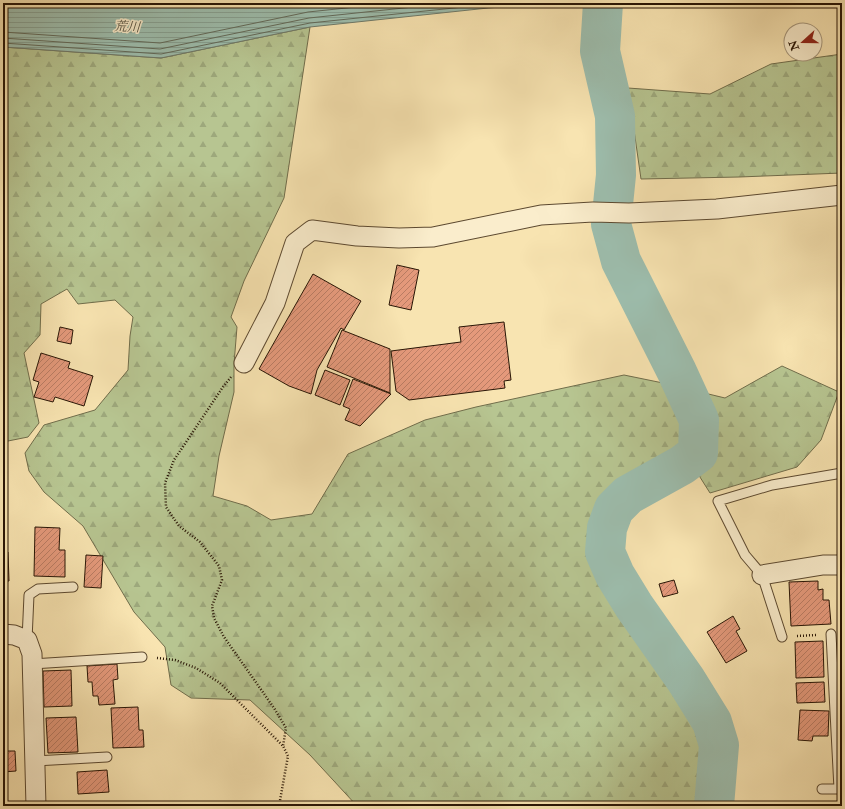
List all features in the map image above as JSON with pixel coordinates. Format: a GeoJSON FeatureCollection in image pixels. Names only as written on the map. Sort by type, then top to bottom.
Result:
{"type":"FeatureCollection","features":[{"type":"Feature","properties":{"kind":"street"},"geometry":{"type":"LineString","coordinates":[[244,363],[275,303],[295,242],[312,230],[357,236],[392,238],[433,237],[541,215],[593,212],[629,213],[717,209],[842,195]]}},
{"type":"Feature","properties":{"kind":"street"},"geometry":{"type":"LineString","coordinates":[[762,575],[823,565],[842,565]]}},
{"type":"Feature","properties":{"kind":"street"},"geometry":{"type":"LineString","coordinates":[[3,634],[14,635],[27,640],[32,654],[36,806]]}},
{"type":"Feature","properties":{"kind":"lane"},"geometry":{"type":"LineString","coordinates":[[782,637],[762,575],[745,555],[718,501],[772,485],[842,473]]}},
{"type":"Feature","properties":{"kind":"lane"},"geometry":{"type":"LineString","coordinates":[[27,640],[29,595],[38,589],[73,587]]}},
{"type":"Feature","properties":{"kind":"lane"},"geometry":{"type":"LineString","coordinates":[[822,789],[841,789],[830,634]]}},
{"type":"Feature","properties":{"kind":"lane"},"geometry":{"type":"LineString","coordinates":[[32,664],[142,657]]}},
{"type":"Feature","properties":{"kind":"lane"},"geometry":{"type":"LineString","coordinates":[[35,761],[107,757]]}},
{"type":"Feature","properties":{"kind":"path"},"geometry":{"type":"LineString","coordinates":[[244,363],[223,387],[174,460],[165,483],[166,508],[180,526],[200,542],[219,566],[222,580],[212,606],[214,618],[224,637],[274,708],[286,728],[283,746]]}},
{"type":"Feature","properties":{"kind":"path"},"geometry":{"type":"LineString","coordinates":[[782,637],[830,634]]}},
{"type":"Feature","properties":{"kind":"path"},"geometry":{"type":"LineString","coordinates":[[142,657],[175,660],[196,668],[220,684],[283,746],[288,756],[279,806]]}},
{"type":"Feature","properties":{"kind":"green space"},"geometry":{"type":"Polygon","coordinates":[[[310,27],[284,198],[244,281],[231,317],[237,327],[234,364],[234,392],[219,456],[213,496],[247,506],[271,520],[312,514],[348,454],[425,420],[476,407],[624,375],[725,398],[782,366],[839,392],[821,440],[797,467],[710,493],[693,466],[647,474],[614,497],[602,513],[598,540],[607,570],[605,588],[706,723],[713,750],[713,776],[708,806],[658,806],[650,802],[640,806],[357,806],[310,755],[250,700],[191,698],[171,685],[165,647],[134,612],[83,526],[44,492],[29,471],[25,453],[44,425],[95,410],[128,370],[130,336],[133,317],[115,300],[78,304],[67,289],[41,304],[40,335],[24,353],[39,423],[28,437],[3,442],[3,47],[161,58],[310,27]]]}},
{"type":"Feature","properties":{"kind":"green space"},"geometry":{"type":"Polygon","coordinates":[[[842,54],[842,173],[641,179],[628,88],[710,94],[771,64],[785,62],[823,62],[823,57],[842,54]]]}},
{"type":"Feature","properties":{"kind":"water","name":"荒川"},"geometry":{"type":"Polygon","coordinates":[[[3,3],[554,3],[488,8],[310,27],[161,58],[3,47],[3,3]]]}},
{"type":"Feature","properties":{"kind":"building"},"geometry":{"type":"Polygon","coordinates":[[[397,265],[419,270],[411,310],[389,305],[397,265]]]}},
{"type":"Feature","properties":{"kind":"building"},"geometry":{"type":"Polygon","coordinates":[[[313,274],[361,301],[344,330],[341,328],[317,370],[311,394],[289,386],[259,369],[313,274]]]}},
{"type":"Feature","properties":{"kind":"building"},"geometry":{"type":"Polygon","coordinates":[[[504,322],[511,380],[504,381],[505,388],[409,400],[396,391],[391,351],[461,342],[459,327],[504,322]]]}},
{"type":"Feature","properties":{"kind":"building"},"geometry":{"type":"Polygon","coordinates":[[[60,327],[73,330],[71,344],[57,341],[60,327]]]}},
{"type":"Feature","properties":{"kind":"building"},"geometry":{"type":"Polygon","coordinates":[[[342,330],[390,349],[390,393],[327,367],[342,330]]]}},
{"type":"Feature","properties":{"kind":"building"},"geometry":{"type":"Polygon","coordinates":[[[41,353],[70,362],[68,368],[93,376],[84,406],[55,397],[53,402],[34,397],[39,382],[33,380],[41,353]]]}},
{"type":"Feature","properties":{"kind":"building"},"geometry":{"type":"Polygon","coordinates":[[[325,370],[350,380],[340,405],[315,395],[325,370]]]}},
{"type":"Feature","properties":{"kind":"building"},"geometry":{"type":"Polygon","coordinates":[[[353,379],[391,394],[360,426],[345,420],[350,409],[343,406],[353,379]]]}},
{"type":"Feature","properties":{"kind":"building"},"geometry":{"type":"Polygon","coordinates":[[[35,527],[60,528],[59,550],[65,550],[65,577],[34,576],[35,527]]]}},
{"type":"Feature","properties":{"kind":"building"},"geometry":{"type":"Polygon","coordinates":[[[3,552],[8,552],[9,581],[3,581],[3,552]]]}},
{"type":"Feature","properties":{"kind":"building"},"geometry":{"type":"Polygon","coordinates":[[[86,555],[103,556],[101,588],[84,587],[86,555]]]}},
{"type":"Feature","properties":{"kind":"building"},"geometry":{"type":"Polygon","coordinates":[[[674,580],[678,593],[663,597],[659,584],[674,580]]]}},
{"type":"Feature","properties":{"kind":"building"},"geometry":{"type":"Polygon","coordinates":[[[818,581],[818,590],[823,589],[823,600],[829,600],[831,624],[791,626],[789,582],[818,581]]]}},
{"type":"Feature","properties":{"kind":"building"},"geometry":{"type":"Polygon","coordinates":[[[733,616],[740,629],[736,631],[747,651],[726,663],[707,632],[733,616]]]}},
{"type":"Feature","properties":{"kind":"building"},"geometry":{"type":"Polygon","coordinates":[[[823,641],[824,677],[796,678],[795,642],[823,641]]]}},
{"type":"Feature","properties":{"kind":"building"},"geometry":{"type":"Polygon","coordinates":[[[117,664],[118,679],[113,680],[115,704],[99,705],[98,696],[93,696],[92,682],[88,682],[87,666],[117,664]]]}},
{"type":"Feature","properties":{"kind":"building"},"geometry":{"type":"Polygon","coordinates":[[[71,670],[72,706],[44,707],[43,671],[71,670]]]}},
{"type":"Feature","properties":{"kind":"building"},"geometry":{"type":"Polygon","coordinates":[[[824,682],[825,702],[797,703],[796,683],[824,682]]]}},
{"type":"Feature","properties":{"kind":"building"},"geometry":{"type":"Polygon","coordinates":[[[138,707],[139,730],[143,730],[144,747],[113,748],[111,708],[138,707]]]}},
{"type":"Feature","properties":{"kind":"building"},"geometry":{"type":"Polygon","coordinates":[[[800,710],[829,711],[828,736],[813,736],[812,741],[798,740],[800,710]]]}},
{"type":"Feature","properties":{"kind":"building"},"geometry":{"type":"Polygon","coordinates":[[[76,717],[78,752],[48,753],[46,718],[76,717]]]}},
{"type":"Feature","properties":{"kind":"building"},"geometry":{"type":"Polygon","coordinates":[[[3,751],[15,751],[16,771],[3,772],[3,751]]]}},
{"type":"Feature","properties":{"kind":"building"},"geometry":{"type":"Polygon","coordinates":[[[107,770],[109,792],[78,794],[77,772],[107,770]]]}},
{"type":"Feature","properties":{"kind":"waterway"},"geometry":{"type":"LineString","coordinates":[[603,3],[600,51],[615,116],[616,175],[611,224],[621,261],[677,372],[699,420],[698,453],[682,465],[628,495],[614,509],[607,528],[605,552],[615,575],[634,606],[686,680],[712,722],[719,745],[714,806]]}}]}
